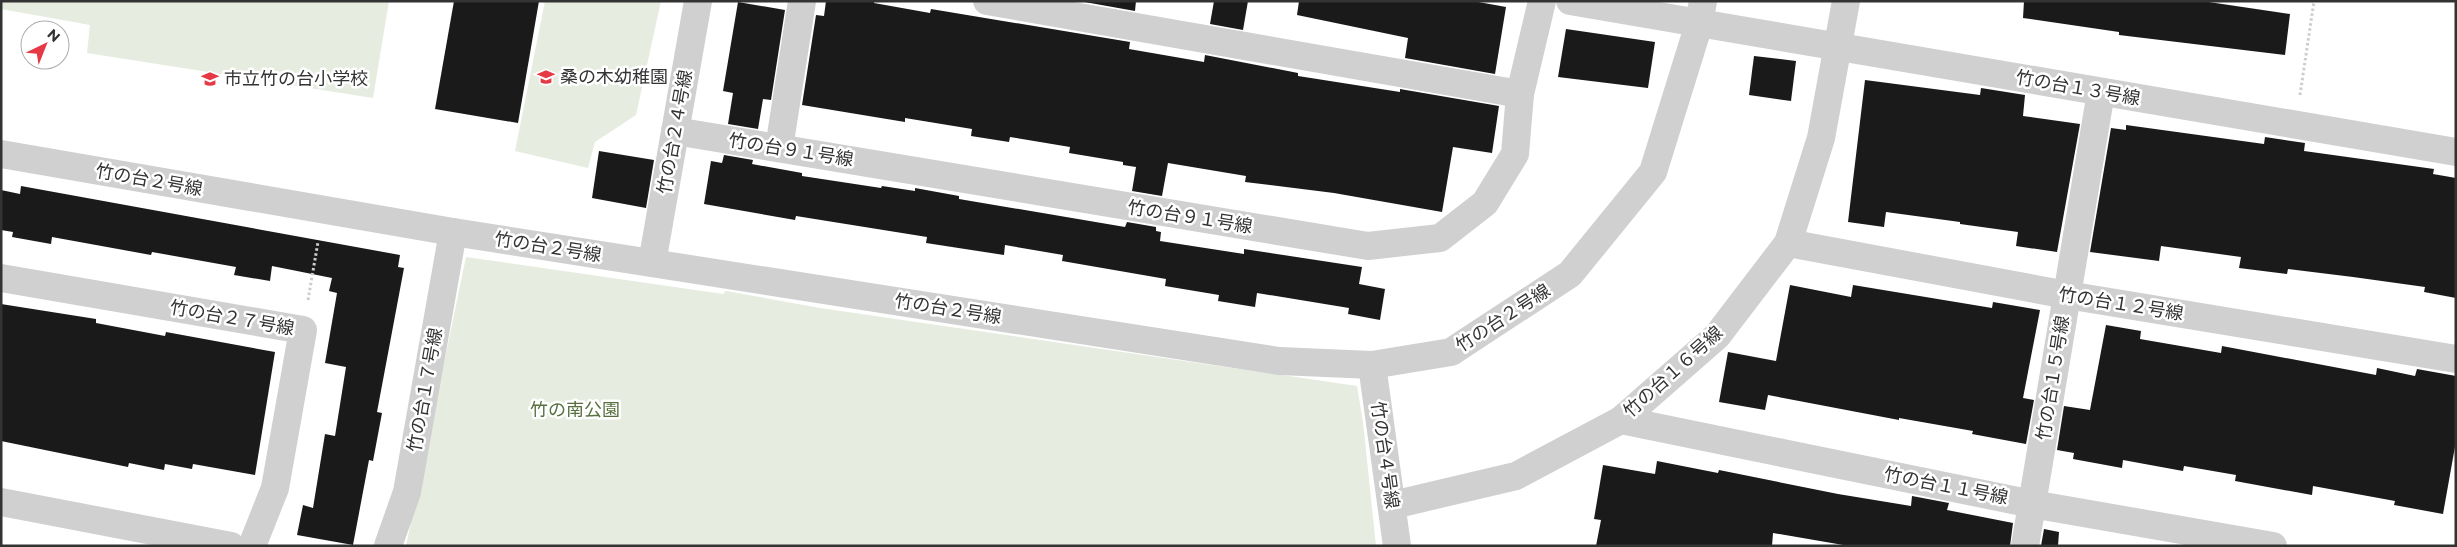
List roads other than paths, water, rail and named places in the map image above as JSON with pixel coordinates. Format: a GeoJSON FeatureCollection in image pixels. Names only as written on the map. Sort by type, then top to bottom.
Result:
{"type":"FeatureCollection","features":[{"type":"Feature","properties":{"kind":"street","name":"竹の台２４号線"},"geometry":{"type":"LineString","coordinates":[[652,263],[698,1]]}},
{"type":"Feature","properties":{"kind":"street"},"geometry":{"type":"LineString","coordinates":[[779,148],[802,1]]}},
{"type":"Feature","properties":{"kind":"street"},"geometry":{"type":"LineString","coordinates":[[986,1],[1520,94]]}},
{"type":"Feature","properties":{"kind":"street","name":"竹の台９１号線"},"geometry":{"type":"LineString","coordinates":[[675,131],[1368,246],[1440,238],[1485,203],[1515,154],[1520,94],[1542,1]]}},
{"type":"Feature","properties":{"kind":"street","name":"竹の台１３号線"},"geometry":{"type":"LineString","coordinates":[[1570,1],[1701,13],[1839,48],[2456,152]]}},
{"type":"Feature","properties":{"kind":"street","name":"竹の台１６号線"},"geometry":{"type":"LineString","coordinates":[[1393,505],[1516,476],[1621,420],[1717,336],[1788,243],[1821,138],[1839,48],[1846,1]]}},
{"type":"Feature","properties":{"kind":"street","name":"竹の台２号線"},"geometry":{"type":"LineString","coordinates":[[1,154],[453,232],[1280,361],[1372,365],[1451,352],[1570,274],[1653,172],[1701,13]]}},
{"type":"Feature","properties":{"kind":"street","name":"竹の台１５号線"},"geometry":{"type":"LineString","coordinates":[[2025,546],[2101,92]]}},
{"type":"Feature","properties":{"kind":"street","name":"竹の台１７号線"},"geometry":{"type":"LineString","coordinates":[[388,546],[407,492],[453,232]]}},
{"type":"Feature","properties":{"kind":"street","name":"竹の台１２号線"},"geometry":{"type":"LineString","coordinates":[[1788,243],[2067,296],[2456,359]]}},
{"type":"Feature","properties":{"kind":"street","name":"竹の台２７号線"},"geometry":{"type":"LineString","coordinates":[[1,278],[303,330],[275,488],[252,546]]}},
{"type":"Feature","properties":{"kind":"street","name":"竹の台４号線"},"geometry":{"type":"LineString","coordinates":[[1372,365],[1393,505],[1397,546]]}},
{"type":"Feature","properties":{"kind":"street","name":"竹の台１１号線"},"geometry":{"type":"LineString","coordinates":[[1621,420],[2032,504],[2273,546]]}},
{"type":"Feature","properties":{"kind":"street"},"geometry":{"type":"LineString","coordinates":[[1,502],[231,546]]}},
{"type":"Feature","properties":{"kind":"place","name":"桑の木幼稚園"},"geometry":{"type":"Point","coordinates":[546,77]}},
{"type":"Feature","properties":{"kind":"place","name":"市立竹の台小学校"},"geometry":{"type":"Point","coordinates":[210,79]}},
{"type":"Feature","properties":{"kind":"park label","name":"竹の南公園"},"geometry":{"type":"Point","coordinates":[575,410]}}]}
